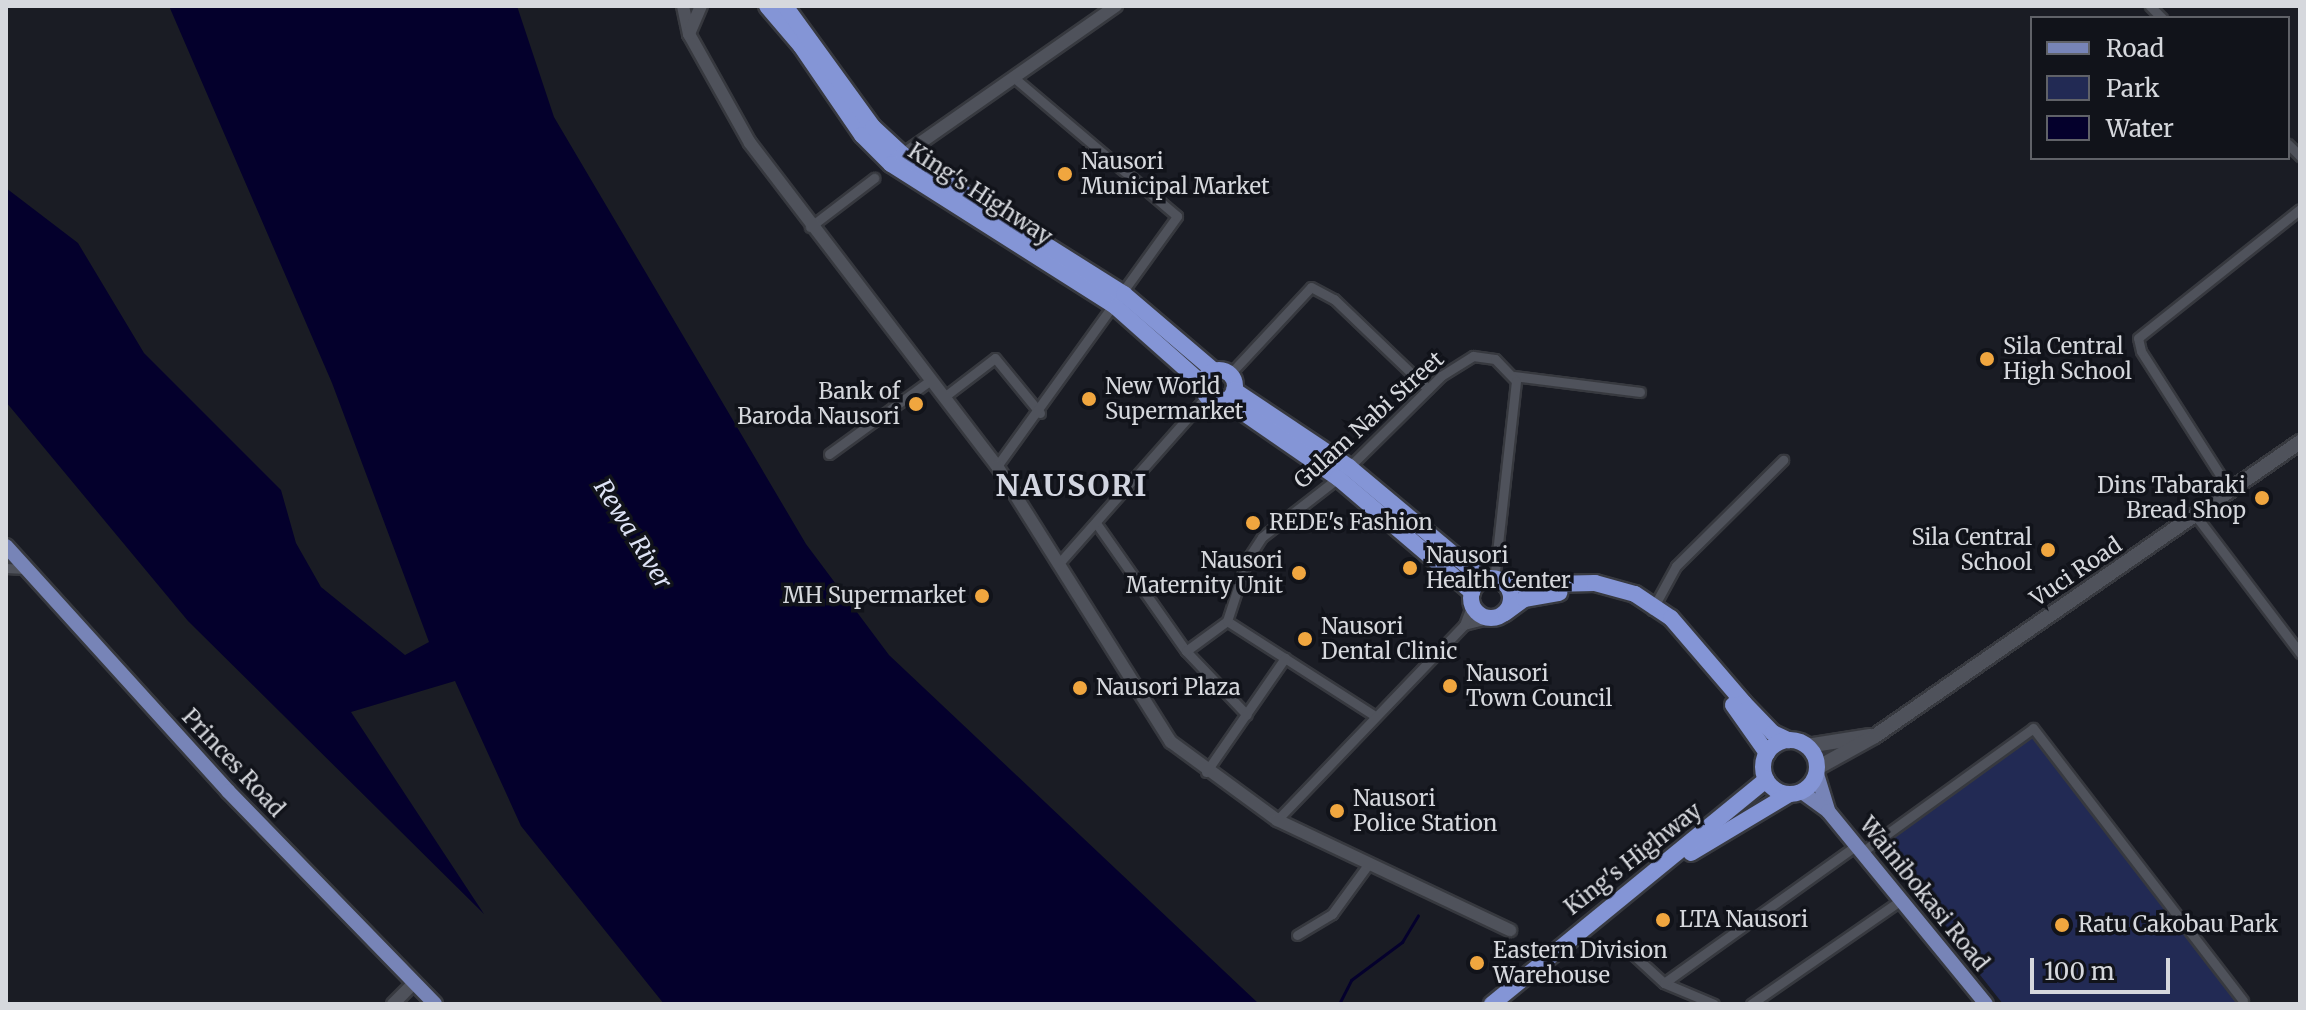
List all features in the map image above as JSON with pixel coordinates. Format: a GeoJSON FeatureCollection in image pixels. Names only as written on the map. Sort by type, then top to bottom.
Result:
{"type":"FeatureCollection","features":[{"type":"Feature","properties":{"kind":"highway","name":"King's Highway"},"geometry":{"type":"LineString","coordinates":[[767,6],[801,46],[862,135],[891,164],[1120,301]]}},
{"type":"Feature","properties":{"kind":"highway","name":"King's Highway"},"geometry":{"type":"LineString","coordinates":[[785,6],[873,127],[903,155],[1120,301],[1219,386],[1343,472],[1486,588],[1480,615],[1499,616]]}},
{"type":"Feature","properties":{"kind":"highway"},"geometry":{"type":"LineString","coordinates":[[1486,588],[1611,585],[1652,610],[1692,640],[1773,733],[1807,746],[1817,771],[1796,793],[1766,780],[1767,753],[1683,643],[1652,610],[1611,596],[1559,593],[1524,599],[1499,616]]}},
{"type":"Feature","properties":{"kind":"highway"},"geometry":{"type":"LineString","coordinates":[[1486,588],[1511,599],[1499,616]]}},
{"type":"Feature","properties":{"kind":"highway"},"geometry":{"type":"LineString","coordinates":[[1767,753],[1788,740]]}},
{"type":"Feature","properties":{"kind":"highway","name":"King's Highway"},"geometry":{"type":"LineString","coordinates":[[1492,1004],[1766,780]]}},
{"type":"Feature","properties":{"kind":"highway","name":"King's Highway"},"geometry":{"type":"LineString","coordinates":[[1508,1004],[1661,874],[1745,817],[1796,793]]}},
{"type":"Feature","properties":{"kind":"main road","name":"Vuci Road"},"geometry":{"type":"LineString","coordinates":[[1817,771],[1875,736],[2300,442]]}},
{"type":"Feature","properties":{"kind":"main road","name":"Princes Road"},"geometry":{"type":"LineString","coordinates":[[6,546],[228,791],[435,1004]]}},
{"type":"Feature","properties":{"kind":"main road","name":"Vuci Road"},"geometry":{"type":"LineString","coordinates":[[1807,746],[1875,736]]}},
{"type":"Feature","properties":{"kind":"main road","name":"Wainibokasi Road"},"geometry":{"type":"LineString","coordinates":[[1817,771],[1828,811]]}},
{"type":"Feature","properties":{"kind":"main road","name":"Wainibokasi Road"},"geometry":{"type":"LineString","coordinates":[[1796,793],[1828,811],[1986,1004]]}},
{"type":"Feature","properties":{"kind":"street"},"geometry":{"type":"LineString","coordinates":[[683,6],[689,34],[750,143],[810,227],[997,466],[1061,561],[1171,742],[1206,772],[1277,820],[1367,866],[1510,930]]}},
{"type":"Feature","properties":{"kind":"street"},"geometry":{"type":"LineString","coordinates":[[689,34],[701,6]]}},
{"type":"Feature","properties":{"kind":"street"},"geometry":{"type":"LineString","coordinates":[[903,155],[1116,6]]}},
{"type":"Feature","properties":{"kind":"street"},"geometry":{"type":"LineString","coordinates":[[997,466],[1040,413],[1176,222],[1174,211],[1013,77]]}},
{"type":"Feature","properties":{"kind":"street"},"geometry":{"type":"LineString","coordinates":[[810,227],[874,178]]}},
{"type":"Feature","properties":{"kind":"street"},"geometry":{"type":"LineString","coordinates":[[2231,492],[2141,351],[2138,338],[2300,209]]}},
{"type":"Feature","properties":{"kind":"street"},"geometry":{"type":"LineString","coordinates":[[1061,561],[1311,287],[1334,299],[1428,389]]}},
{"type":"Feature","properties":{"kind":"street","name":"Gulam Nabi Street"},"geometry":{"type":"LineString","coordinates":[[1227,621],[1247,560],[1262,537],[1343,472],[1428,389],[1461,361],[1484,356],[1514,376]]}},
{"type":"Feature","properties":{"kind":"street"},"geometry":{"type":"LineString","coordinates":[[944,397],[995,358],[1040,413]]}},
{"type":"Feature","properties":{"kind":"street"},"geometry":{"type":"LineString","coordinates":[[1277,820],[1464,625],[1486,588],[1514,376],[1640,392]]}},
{"type":"Feature","properties":{"kind":"street"},"geometry":{"type":"LineString","coordinates":[[829,454],[931,380]]}},
{"type":"Feature","properties":{"kind":"street"},"geometry":{"type":"LineString","coordinates":[[1652,610],[1676,566],[1783,460]]}},
{"type":"Feature","properties":{"kind":"street"},"geometry":{"type":"LineString","coordinates":[[2196,516],[2300,653]]}},
{"type":"Feature","properties":{"kind":"street"},"geometry":{"type":"LineString","coordinates":[[1096,523],[1186,651],[1247,715]]}},
{"type":"Feature","properties":{"kind":"street"},"geometry":{"type":"LineString","coordinates":[[6,568],[28,569]]}},
{"type":"Feature","properties":{"kind":"street"},"geometry":{"type":"LineString","coordinates":[[1464,625],[1499,616]]}},
{"type":"Feature","properties":{"kind":"street"},"geometry":{"type":"LineString","coordinates":[[1186,651],[1227,621],[1375,716]]}},
{"type":"Feature","properties":{"kind":"street"},"geometry":{"type":"LineString","coordinates":[[1206,772],[1285,658]]}},
{"type":"Feature","properties":{"kind":"street"},"geometry":{"type":"LineString","coordinates":[[1664,983],[2033,728],[2243,1001]]}},
{"type":"Feature","properties":{"kind":"street"},"geometry":{"type":"LineString","coordinates":[[1297,935],[1332,914],[1367,866]]}},
{"type":"Feature","properties":{"kind":"street"},"geometry":{"type":"LineString","coordinates":[[1751,1004],[1901,900]]}},
{"type":"Feature","properties":{"kind":"street"},"geometry":{"type":"LineString","coordinates":[[1627,949],[1664,983],[1714,1004]]}},
{"type":"Feature","properties":{"kind":"street"},"geometry":{"type":"LineString","coordinates":[[393,1004],[414,983]]}},
{"type":"Feature","properties":{"kind":"green space","name":"Ratu Cakobau Park"},"geometry":{"type":"Polygon","coordinates":[[[2030,730],[2245,1004],[2003,1004],[1879,847],[2030,730]]]}},
{"type":"Feature","properties":{"kind":"water","name":"Rewa River"},"geometry":{"type":"Polygon","coordinates":[[[169,6],[517,6],[554,117],[806,544],[889,655],[1259,1004],[664,1004],[521,826],[455,681],[351,712],[484,914],[188,621],[6,402],[6,188],[78,243],[144,353],[281,490],[296,543],[321,587],[405,655],[429,642],[332,383],[169,6]]]}},
{"type":"Feature","properties":{"kind":"waterway"},"geometry":{"type":"LineString","coordinates":[[1339,1004],[1351,980],[1402,942],[1418,915]]}},
{"type":"Feature","properties":{"kind":"place","name":"Nausori Municipal Market"},"geometry":{"type":"Point","coordinates":[1065,174]}},
{"type":"Feature","properties":{"kind":"place","name":"Sila Central High School"},"geometry":{"type":"Point","coordinates":[1987,359]}},
{"type":"Feature","properties":{"kind":"place","name":"New World Supermarket"},"geometry":{"type":"Point","coordinates":[1089,399]}},
{"type":"Feature","properties":{"kind":"place","name":"Bank of Baroda Nausori"},"geometry":{"type":"Point","coordinates":[916,404]}},
{"type":"Feature","properties":{"kind":"place","name":"Dins Tabaraki Bread Shop"},"geometry":{"type":"Point","coordinates":[2262,498]}},
{"type":"Feature","properties":{"kind":"place","name":"REDE's Fashion"},"geometry":{"type":"Point","coordinates":[1253,523]}},
{"type":"Feature","properties":{"kind":"place","name":"Sila Central School"},"geometry":{"type":"Point","coordinates":[2048,550]}},
{"type":"Feature","properties":{"kind":"place","name":"Nausori Health Center"},"geometry":{"type":"Point","coordinates":[1410,568]}},
{"type":"Feature","properties":{"kind":"place","name":"Nausori Maternity Unit"},"geometry":{"type":"Point","coordinates":[1299,573]}},
{"type":"Feature","properties":{"kind":"place","name":"MH Supermarket"},"geometry":{"type":"Point","coordinates":[982,596]}},
{"type":"Feature","properties":{"kind":"place","name":"Nausori Dental Clinic"},"geometry":{"type":"Point","coordinates":[1305,639]}},
{"type":"Feature","properties":{"kind":"place","name":"Nausori Town Council"},"geometry":{"type":"Point","coordinates":[1450,686]}},
{"type":"Feature","properties":{"kind":"place","name":"Nausori Plaza"},"geometry":{"type":"Point","coordinates":[1080,688]}},
{"type":"Feature","properties":{"kind":"place","name":"Nausori Police Station"},"geometry":{"type":"Point","coordinates":[1337,811]}},
{"type":"Feature","properties":{"kind":"place","name":"LTA Nausori"},"geometry":{"type":"Point","coordinates":[1663,920]}},
{"type":"Feature","properties":{"kind":"place","name":"Ratu Cakobau Park"},"geometry":{"type":"Point","coordinates":[2062,925]}},
{"type":"Feature","properties":{"kind":"place","name":"Eastern Division Warehouse"},"geometry":{"type":"Point","coordinates":[1477,963]}},
{"type":"Feature","properties":{"kind":"district","name":"NAUSORI"},"geometry":{"type":"Point","coordinates":[1072,485]}}]}
